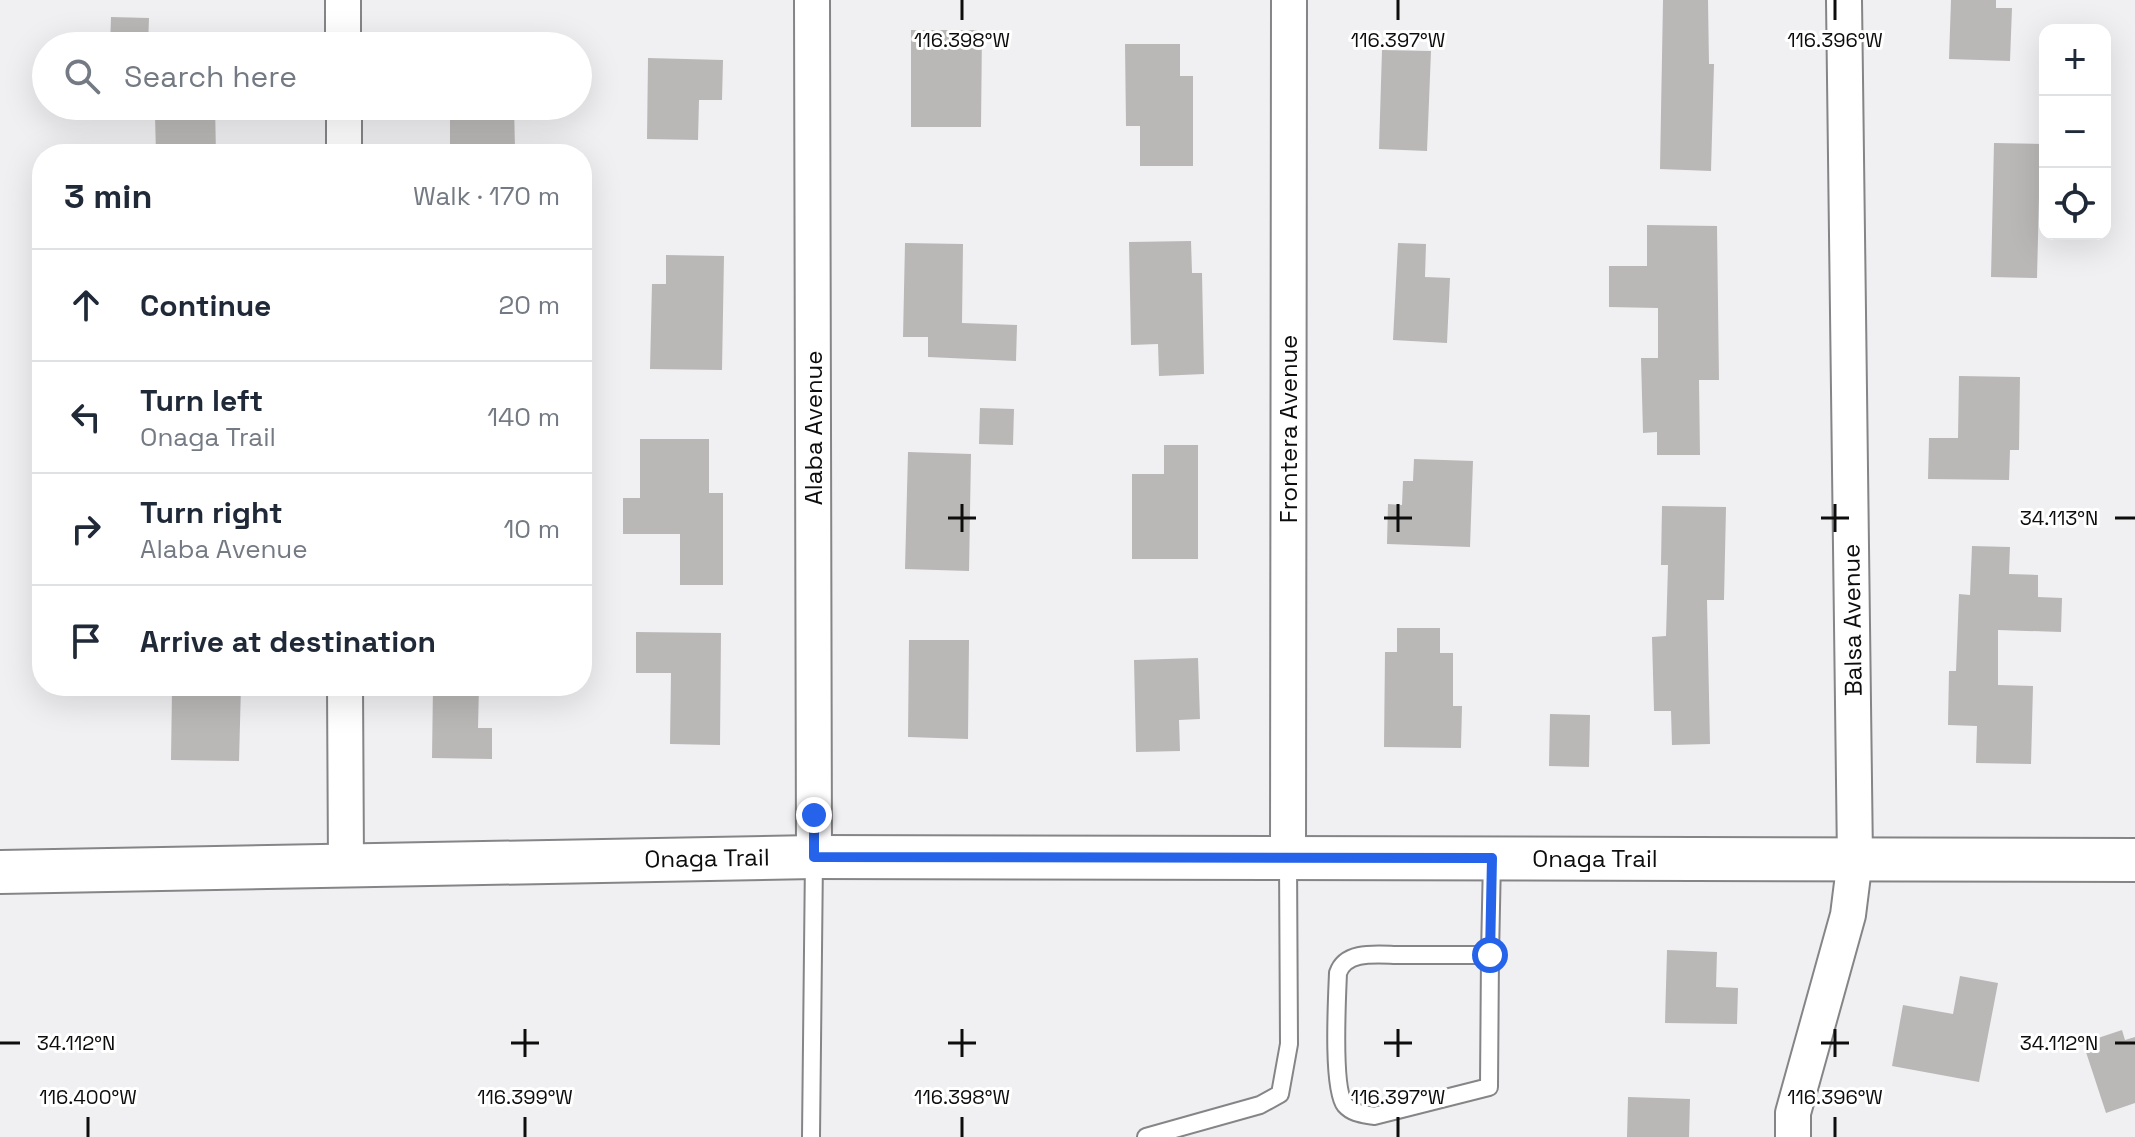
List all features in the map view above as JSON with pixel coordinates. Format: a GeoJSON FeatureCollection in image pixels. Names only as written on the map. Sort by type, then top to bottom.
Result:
{"type":"FeatureCollection","features":[{"type":"Feature","properties":{"kind":"street"},"geometry":{"type":"LineString","coordinates":[[343,0],[343,32]]}},
{"type":"Feature","properties":{"kind":"street","name":"Alaba Avenue"},"geometry":{"type":"LineString","coordinates":[[812,0],[814,857]]}},
{"type":"Feature","properties":{"kind":"street","name":"Frontera Avenue"},"geometry":{"type":"LineString","coordinates":[[1288,857],[1289,0]]}},
{"type":"Feature","properties":{"kind":"street","name":"Balsa Avenue"},"geometry":{"type":"LineString","coordinates":[[1793,1137],[1793,1113],[1848,915],[1855,859],[1844,0]]}},
{"type":"Feature","properties":{"kind":"street"},"geometry":{"type":"LineString","coordinates":[[344,120],[344,144]]}},
{"type":"Feature","properties":{"kind":"street"},"geometry":{"type":"LineString","coordinates":[[345,696],[346,864]]}},
{"type":"Feature","properties":{"kind":"street","name":"Onaga Trail"},"geometry":{"type":"LineString","coordinates":[[0,872],[814,857],[2135,860]]}},
{"type":"Feature","properties":{"kind":"lane"},"geometry":{"type":"LineString","coordinates":[[811,1137],[814,857]]}},
{"type":"Feature","properties":{"kind":"lane"},"geometry":{"type":"LineString","coordinates":[[1146,1137],[1260,1105],[1280,1094],[1289,1044],[1288,857]]}},
{"type":"Feature","properties":{"kind":"lane"},"geometry":{"type":"LineString","coordinates":[[1490,955],[1367,955],[1347,960],[1340,967],[1339,1094],[1343,1104],[1351,1111],[1374,1116],[1489,1087],[1492,858]]}},
{"type":"Feature","properties":{"kind":"building"},"geometry":{"type":"Polygon","coordinates":[[[1663,0],[1708,0],[1709,64],[1714,64],[1711,171],[1660,169],[1663,0]]]}},
{"type":"Feature","properties":{"kind":"building"},"geometry":{"type":"Polygon","coordinates":[[[1951,0],[1996,0],[1996,8],[2012,8],[2010,61],[1949,59],[1951,0]]]}},
{"type":"Feature","properties":{"kind":"building"},"geometry":{"type":"Polygon","coordinates":[[[111,17],[149,18],[148,32],[110,32],[111,17]]]}},
{"type":"Feature","properties":{"kind":"building"},"geometry":{"type":"Polygon","coordinates":[[[911,30],[982,30],[981,127],[911,127],[911,30]]]}},
{"type":"Feature","properties":{"kind":"building"},"geometry":{"type":"Polygon","coordinates":[[[1125,44],[1180,44],[1180,76],[1193,76],[1193,166],[1140,166],[1140,126],[1126,126],[1125,44]]]}},
{"type":"Feature","properties":{"kind":"building"},"geometry":{"type":"Polygon","coordinates":[[[1382,50],[1431,51],[1427,151],[1379,149],[1382,50]]]}},
{"type":"Feature","properties":{"kind":"building"},"geometry":{"type":"Polygon","coordinates":[[[648,58],[723,60],[722,100],[699,100],[698,140],[647,139],[648,58]]]}},
{"type":"Feature","properties":{"kind":"building"},"geometry":{"type":"Polygon","coordinates":[[[155,120],[215,120],[216,144],[156,144],[155,120]]]}},
{"type":"Feature","properties":{"kind":"building"},"geometry":{"type":"Polygon","coordinates":[[[450,120],[514,120],[515,144],[450,144],[450,120]]]}},
{"type":"Feature","properties":{"kind":"building"},"geometry":{"type":"Polygon","coordinates":[[[1994,143],[2039,144],[2037,278],[1991,277],[1994,143]]]}},
{"type":"Feature","properties":{"kind":"building"},"geometry":{"type":"Polygon","coordinates":[[[1647,225],[1717,226],[1719,380],[1699,380],[1700,455],[1657,455],[1657,432],[1643,433],[1641,358],[1658,358],[1658,308],[1609,307],[1609,266],[1647,266],[1647,225]]]}},
{"type":"Feature","properties":{"kind":"building"},"geometry":{"type":"Polygon","coordinates":[[[1191,241],[1192,273],[1202,273],[1204,374],[1159,376],[1158,344],[1131,345],[1129,242],[1191,241]]]}},
{"type":"Feature","properties":{"kind":"building"},"geometry":{"type":"Polygon","coordinates":[[[905,243],[963,244],[962,323],[1017,325],[1016,361],[928,357],[928,337],[903,337],[905,243]]]}},
{"type":"Feature","properties":{"kind":"building"},"geometry":{"type":"Polygon","coordinates":[[[1398,243],[1426,244],[1425,277],[1450,278],[1447,343],[1393,340],[1398,243]]]}},
{"type":"Feature","properties":{"kind":"building"},"geometry":{"type":"Polygon","coordinates":[[[666,255],[724,256],[722,370],[650,369],[652,284],[666,284],[666,255]]]}},
{"type":"Feature","properties":{"kind":"building"},"geometry":{"type":"Polygon","coordinates":[[[1959,376],[2020,377],[2019,450],[2010,450],[2009,480],[1928,479],[1929,438],[1958,438],[1959,376]]]}},
{"type":"Feature","properties":{"kind":"building"},"geometry":{"type":"Polygon","coordinates":[[[980,408],[1014,409],[1013,445],[979,444],[980,408]]]}},
{"type":"Feature","properties":{"kind":"building"},"geometry":{"type":"Polygon","coordinates":[[[640,439],[709,439],[709,493],[723,493],[723,585],[680,585],[680,534],[623,534],[623,498],[640,498],[640,439]]]}},
{"type":"Feature","properties":{"kind":"building"},"geometry":{"type":"Polygon","coordinates":[[[1164,445],[1198,445],[1198,559],[1132,559],[1132,474],[1164,474],[1164,445]]]}},
{"type":"Feature","properties":{"kind":"building"},"geometry":{"type":"Polygon","coordinates":[[[908,452],[971,454],[969,571],[905,569],[908,452]]]}},
{"type":"Feature","properties":{"kind":"building"},"geometry":{"type":"Polygon","coordinates":[[[1414,459],[1473,461],[1470,547],[1387,544],[1388,504],[1402,505],[1403,481],[1413,481],[1414,459]]]}},
{"type":"Feature","properties":{"kind":"building"},"geometry":{"type":"Polygon","coordinates":[[[1662,506],[1726,507],[1724,600],[1707,600],[1710,744],[1672,745],[1671,711],[1654,711],[1652,637],[1666,636],[1668,565],[1661,565],[1662,506]]]}},
{"type":"Feature","properties":{"kind":"building"},"geometry":{"type":"Polygon","coordinates":[[[1972,546],[2010,547],[2009,574],[2038,575],[2038,597],[2062,598],[2061,632],[1998,630],[1998,685],[2033,686],[2031,764],[1976,763],[1977,726],[1948,725],[1949,671],[1956,671],[1959,594],[1970,595],[1972,546]]]}},
{"type":"Feature","properties":{"kind":"building"},"geometry":{"type":"Polygon","coordinates":[[[1397,628],[1440,628],[1440,653],[1453,653],[1453,706],[1462,706],[1461,748],[1384,747],[1385,652],[1397,652],[1397,628]]]}},
{"type":"Feature","properties":{"kind":"building"},"geometry":{"type":"Polygon","coordinates":[[[636,632],[721,633],[720,745],[670,744],[671,673],[636,673],[636,632]]]}},
{"type":"Feature","properties":{"kind":"building"},"geometry":{"type":"Polygon","coordinates":[[[909,640],[969,640],[968,739],[908,737],[909,640]]]}},
{"type":"Feature","properties":{"kind":"building"},"geometry":{"type":"Polygon","coordinates":[[[1198,658],[1200,719],[1179,720],[1180,751],[1136,752],[1134,660],[1198,658]]]}},
{"type":"Feature","properties":{"kind":"building"},"geometry":{"type":"Polygon","coordinates":[[[172,696],[241,696],[239,761],[171,760],[172,696]]]}},
{"type":"Feature","properties":{"kind":"building"},"geometry":{"type":"Polygon","coordinates":[[[433,696],[479,696],[478,728],[492,728],[492,759],[432,758],[433,696]]]}},
{"type":"Feature","properties":{"kind":"building"},"geometry":{"type":"Polygon","coordinates":[[[1550,714],[1590,715],[1589,767],[1549,766],[1550,714]]]}},
{"type":"Feature","properties":{"kind":"building"},"geometry":{"type":"Polygon","coordinates":[[[1667,950],[1717,952],[1716,987],[1738,988],[1737,1024],[1665,1023],[1667,950]]]}},
{"type":"Feature","properties":{"kind":"building"},"geometry":{"type":"Polygon","coordinates":[[[1960,976],[1998,983],[1979,1082],[1892,1066],[1903,1005],[1953,1014],[1960,976]]]}},
{"type":"Feature","properties":{"kind":"building"},"geometry":{"type":"Polygon","coordinates":[[[2122,1030],[2125,1040],[2135,1037],[2135,1103],[2106,1113],[2083,1043],[2122,1030]]]}},
{"type":"Feature","properties":{"kind":"building"},"geometry":{"type":"Polygon","coordinates":[[[1628,1097],[1690,1099],[1689,1137],[1627,1137],[1628,1097]]]}},
{"type":"Feature","properties":{"kind":"route"},"geometry":{"type":"LineString","coordinates":[[814,815],[814,857],[1492,858],[1490,955]]}}]}
